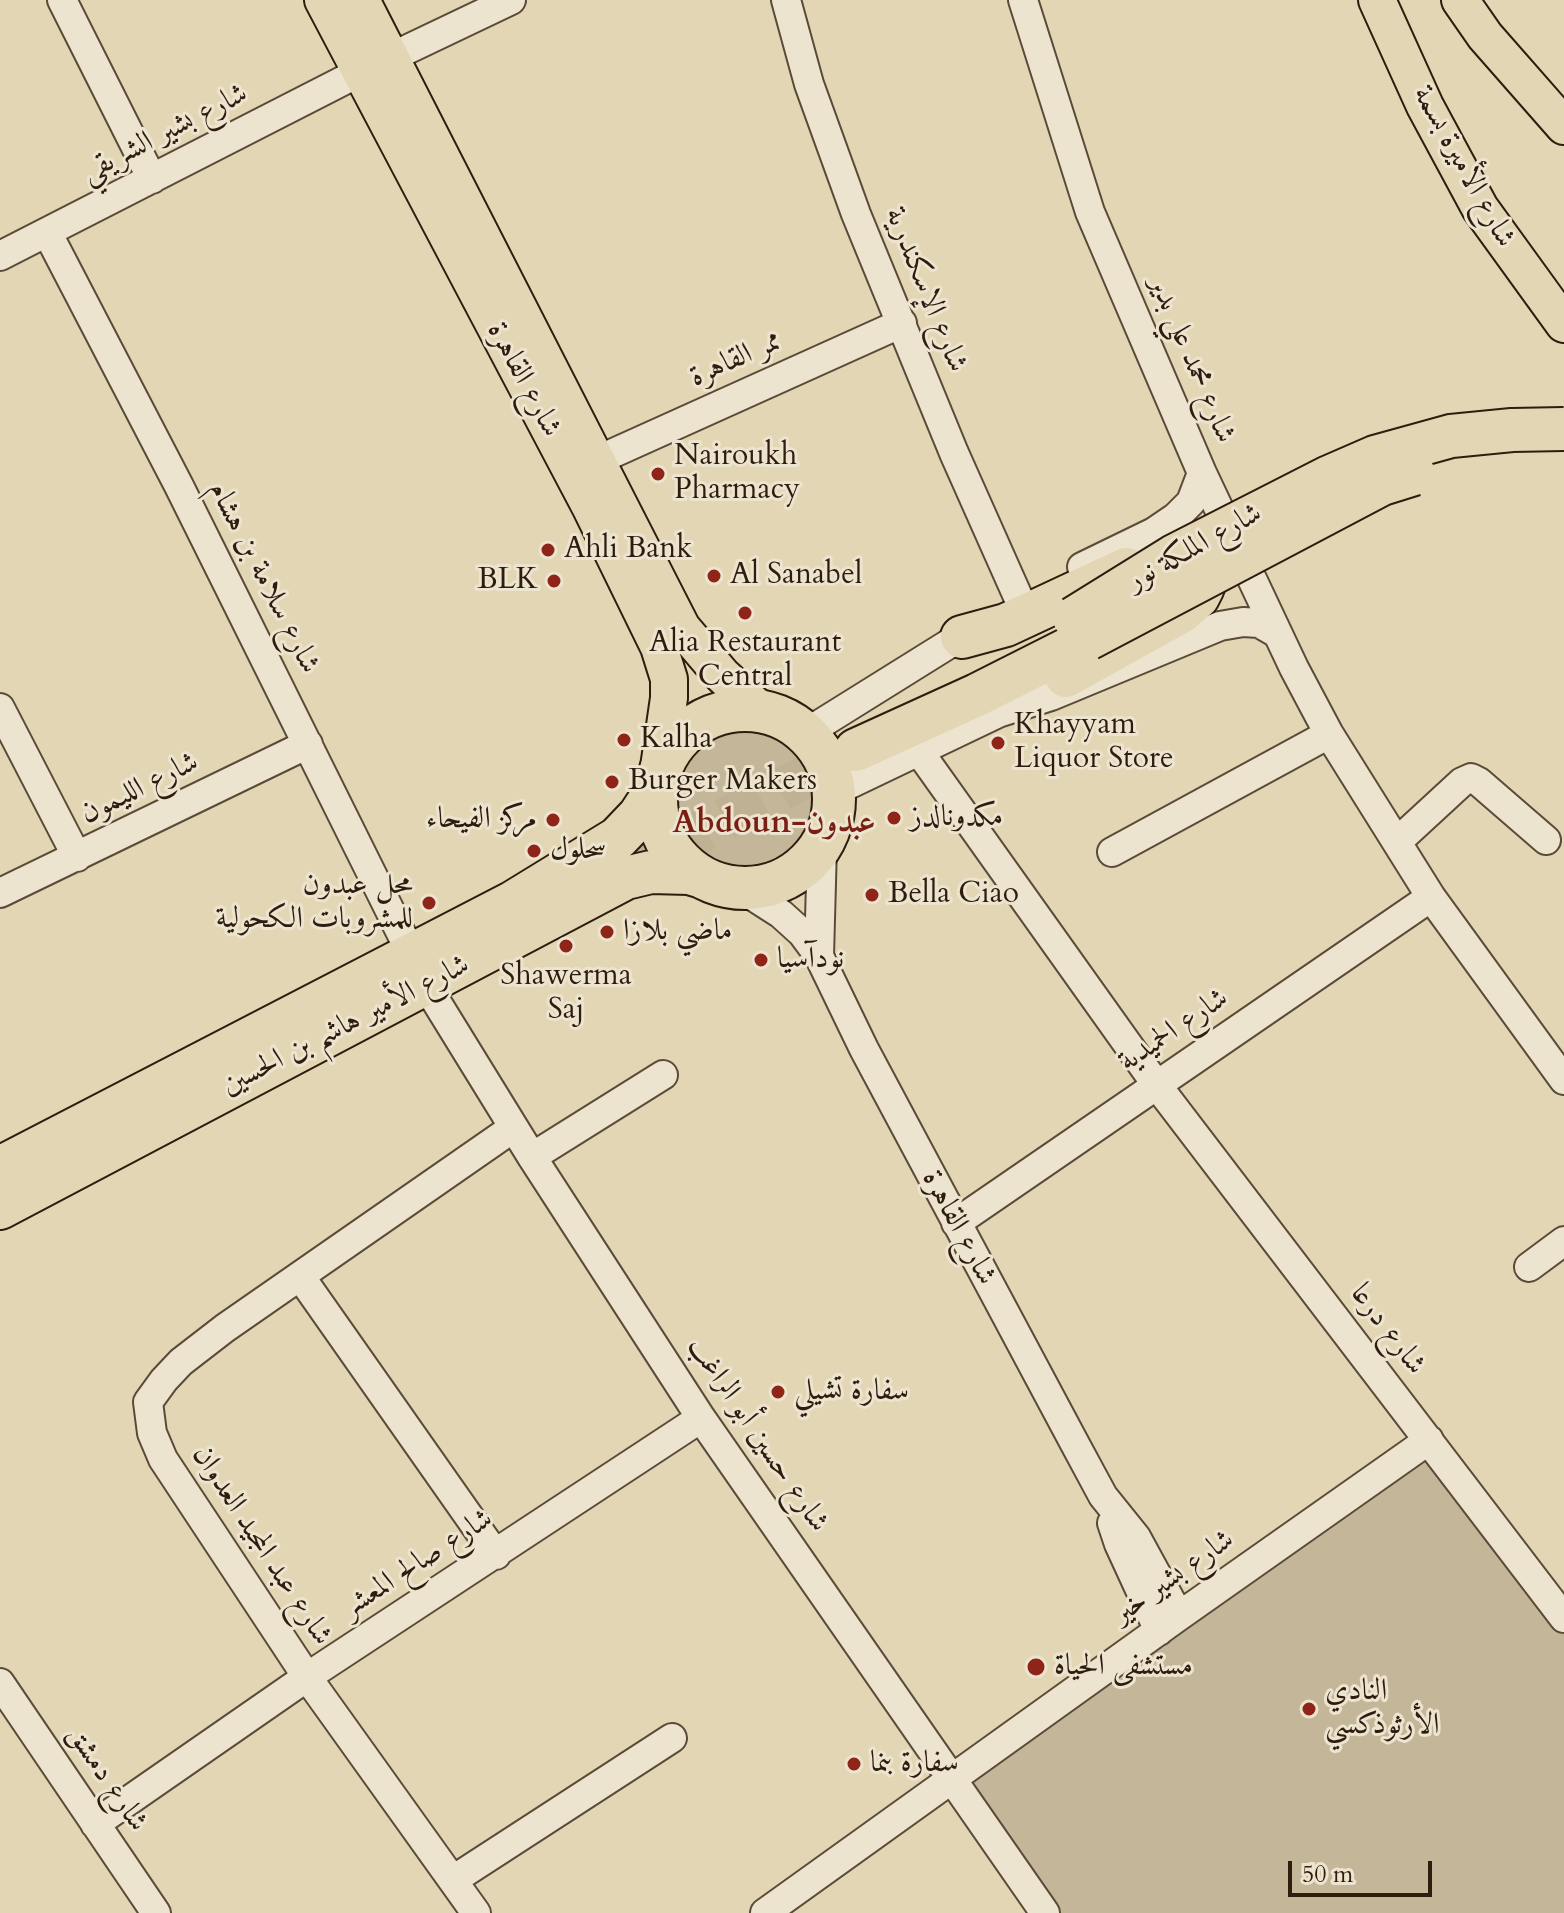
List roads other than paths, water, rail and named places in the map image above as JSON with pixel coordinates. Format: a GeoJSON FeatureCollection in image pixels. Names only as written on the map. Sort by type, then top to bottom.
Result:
{"type":"FeatureCollection","features":[{"type":"Feature","properties":{"kind":"highway","name":"شارع الملكة نور"},"geometry":{"type":"LineString","coordinates":[[852,742],[965,676],[1077,644],[1329,477],[1410,446],[1485,432],[1564,429]]}},
{"type":"Feature","properties":{"kind":"highway","name":"شارع الملكة نور"},"geometry":{"type":"LineString","coordinates":[[1190,568],[1382,484],[1431,468],[1477,457],[1564,451]]}},
{"type":"Feature","properties":{"kind":"highway"},"geometry":{"type":"LineString","coordinates":[[962,637],[1012,612],[1133,566],[1190,568],[1198,597],[1181,612],[1077,644],[998,713]]}},
{"type":"Feature","properties":{"kind":"highway"},"geometry":{"type":"LineString","coordinates":[[735,710],[761,711],[793,723],[806,733],[820,750],[830,770],[835,791],[833,820],[822,846],[807,865],[788,879],[766,887],[742,889],[720,886],[699,876],[679,860],[665,839],[657,815],[657,782],[670,750],[687,730],[709,717],[735,710]]}},
{"type":"Feature","properties":{"kind":"highway","name":"شارع الأمير هاشم بن الحسين"},"geometry":{"type":"LineString","coordinates":[[0,1208],[313,1042],[420,971],[512,903],[618,838],[639,816],[657,782]]}},
{"type":"Feature","properties":{"kind":"highway","name":"شارع الأمير هاشم بن الحسين"},"geometry":{"type":"LineString","coordinates":[[0,1168],[626,878],[651,872],[699,876]]}},
{"type":"Feature","properties":{"kind":"main road","name":"شارع القاهرة"},"geometry":{"type":"LineString","coordinates":[[323,0],[375,65],[598,460],[682,628],[722,675],[761,711]]}},
{"type":"Feature","properties":{"kind":"main road","name":"شارع القاهرة"},"geometry":{"type":"LineString","coordinates":[[361,0],[375,65],[665,662],[669,698],[657,782]]}},
{"type":"Feature","properties":{"kind":"main road","name":"شارع الأميرة بسمة"},"geometry":{"type":"LineString","coordinates":[[1377,0],[1425,106],[1480,208],[1564,324]]}},
{"type":"Feature","properties":{"kind":"main road"},"geometry":{"type":"LineString","coordinates":[[1460,0],[1485,36],[1564,126]]}},
{"type":"Feature","properties":{"kind":"main road"},"geometry":{"type":"LineString","coordinates":[[665,662],[672,671],[688,673],[696,666],[699,650]]}},
{"type":"Feature","properties":{"kind":"street"},"geometry":{"type":"LineString","coordinates":[[62,0],[152,179]]}},
{"type":"Feature","properties":{"kind":"street","name":"شارع بشير الشريقي"},"geometry":{"type":"LineString","coordinates":[[0,256],[375,65],[511,0]]}},
{"type":"Feature","properties":{"kind":"street","name":"شارع الإسكندرية"},"geometry":{"type":"LineString","coordinates":[[786,0],[809,84],[856,214],[954,453],[1012,612]]}},
{"type":"Feature","properties":{"kind":"street","name":"شارع محمد علي بدير"},"geometry":{"type":"LineString","coordinates":[[1023,0],[1090,212],[1202,473],[1278,634],[1329,734],[1431,897],[1556,1049],[1564,1080]]}},
{"type":"Feature","properties":{"kind":"street","name":"شارع سلامة بن هشام"},"geometry":{"type":"LineString","coordinates":[[47,232],[179,486],[420,971]]}},
{"type":"Feature","properties":{"kind":"street","name":"ممر القاهرة"},"geometry":{"type":"LineString","coordinates":[[598,460],[902,323]]}},
{"type":"Feature","properties":{"kind":"street","name":"شارع الملكة نور"},"geometry":{"type":"LineString","coordinates":[[1012,612],[1176,517],[1191,502],[1202,473]]}},
{"type":"Feature","properties":{"kind":"street"},"geometry":{"type":"LineString","coordinates":[[835,791],[998,713],[1051,696],[1220,626],[1259,623],[1278,634]]}},
{"type":"Feature","properties":{"kind":"street"},"geometry":{"type":"LineString","coordinates":[[806,733],[962,637]]}},
{"type":"Feature","properties":{"kind":"street"},"geometry":{"type":"LineString","coordinates":[[0,708],[77,857]]}},
{"type":"Feature","properties":{"kind":"street"},"geometry":{"type":"LineString","coordinates":[[1112,852],[1329,734]]}},
{"type":"Feature","properties":{"kind":"street","name":"شارع الليمون"},"geometry":{"type":"LineString","coordinates":[[0,893],[308,744]]}},
{"type":"Feature","properties":{"kind":"street","name":"شارع درعا"},"geometry":{"type":"LineString","coordinates":[[918,750],[1156,1084],[1429,1440],[1556,1589],[1564,1618]]}},
{"type":"Feature","properties":{"kind":"street"},"geometry":{"type":"LineString","coordinates":[[1398,841],[1462,782],[1471,778],[1546,840]]}},
{"type":"Feature","properties":{"kind":"street","name":"شارع القاهرة"},"geometry":{"type":"LineString","coordinates":[[819,956],[822,846]]}},
{"type":"Feature","properties":{"kind":"street","name":"شارع القاهرة"},"geometry":{"type":"LineString","coordinates":[[742,889],[781,914],[802,933],[819,956],[864,1049],[1103,1496],[1136,1537],[1169,1623]]}},
{"type":"Feature","properties":{"kind":"street","name":"شارع الحميدية"},"geometry":{"type":"LineString","coordinates":[[956,1223],[1431,897]]}},
{"type":"Feature","properties":{"kind":"street","name":"شارع حسين أبو الراغب"},"geometry":{"type":"LineString","coordinates":[[420,971],[513,1128],[701,1418],[1045,1913]]}},
{"type":"Feature","properties":{"kind":"street"},"geometry":{"type":"LineString","coordinates":[[532,1157],[663,1075]]}},
{"type":"Feature","properties":{"kind":"street","name":"شارع عبد المجيد العدوان"},"geometry":{"type":"LineString","coordinates":[[476,1913],[307,1677],[163,1459],[152,1433],[148,1402],[181,1362],[513,1128]]}},
{"type":"Feature","properties":{"kind":"street"},"geometry":{"type":"LineString","coordinates":[[1529,1267],[1564,1241]]}},
{"type":"Feature","properties":{"kind":"street"},"geometry":{"type":"LineString","coordinates":[[300,1276],[496,1555]]}},
{"type":"Feature","properties":{"kind":"street","name":"شارع صالح المعشر"},"geometry":{"type":"LineString","coordinates":[[95,1824],[307,1677],[701,1418]]}},
{"type":"Feature","properties":{"kind":"street","name":"شارع بشير خير"},"geometry":{"type":"LineString","coordinates":[[765,1913],[1429,1440]]}},
{"type":"Feature","properties":{"kind":"street","name":"شارع دمشق"},"geometry":{"type":"LineString","coordinates":[[0,1683],[156,1913]]}},
{"type":"Feature","properties":{"kind":"street"},"geometry":{"type":"LineString","coordinates":[[453,1880],[672,1738]]}},
{"type":"Feature","properties":{"kind":"tunnel"},"geometry":{"type":"LineString","coordinates":[[613,878],[856,750]]}},
{"type":"Feature","properties":{"kind":"place","name":"Nairoukh Pharmacy"},"geometry":{"type":"Point","coordinates":[658,474]}},
{"type":"Feature","properties":{"kind":"place","name":"Ahli Bank"},"geometry":{"type":"Point","coordinates":[548,550]}},
{"type":"Feature","properties":{"kind":"place","name":"Al Sanabel"},"geometry":{"type":"Point","coordinates":[714,576]}},
{"type":"Feature","properties":{"kind":"place","name":"BLK"},"geometry":{"type":"Point","coordinates":[554,581]}},
{"type":"Feature","properties":{"kind":"place","name":"Alia Restaurant Central"},"geometry":{"type":"Point","coordinates":[745,613]}},
{"type":"Feature","properties":{"kind":"place","name":"Kalha"},"geometry":{"type":"Point","coordinates":[624,740]}},
{"type":"Feature","properties":{"kind":"place","name":"Khayyam Liquor Store"},"geometry":{"type":"Point","coordinates":[998,743]}},
{"type":"Feature","properties":{"kind":"place","name":"Burger Makers"},"geometry":{"type":"Point","coordinates":[612,782]}},
{"type":"Feature","properties":{"kind":"place","name":"مكدونالدز"},"geometry":{"type":"Point","coordinates":[894,818]}},
{"type":"Feature","properties":{"kind":"place","name":"مركز الفيحاء"},"geometry":{"type":"Point","coordinates":[553,820]}},
{"type":"Feature","properties":{"kind":"place","name":"سحلول"},"geometry":{"type":"Point","coordinates":[534,851]}},
{"type":"Feature","properties":{"kind":"place","name":"Bella Ciao"},"geometry":{"type":"Point","coordinates":[872,895]}},
{"type":"Feature","properties":{"kind":"place","name":"محل عبدون للمشروبات الكحولية"},"geometry":{"type":"Point","coordinates":[429,903]}},
{"type":"Feature","properties":{"kind":"place","name":"ماضي بلازا"},"geometry":{"type":"Point","coordinates":[607,932]}},
{"type":"Feature","properties":{"kind":"place","name":"Shawerma Saj"},"geometry":{"type":"Point","coordinates":[566,946]}},
{"type":"Feature","properties":{"kind":"place","name":"نودآسيا"},"geometry":{"type":"Point","coordinates":[761,960]}},
{"type":"Feature","properties":{"kind":"place","name":"سفارة تشيلي"},"geometry":{"type":"Point","coordinates":[778,1392]}},
{"type":"Feature","properties":{"kind":"place","name":"مستشفى الحياة"},"geometry":{"type":"Point","coordinates":[1036,1667]}},
{"type":"Feature","properties":{"kind":"place","name":"النادي الأرثوذكسي"},"geometry":{"type":"Point","coordinates":[1309,1709]}},
{"type":"Feature","properties":{"kind":"place","name":"سفارة بنما"},"geometry":{"type":"Point","coordinates":[854,1764]}},
{"type":"Feature","properties":{"kind":"district","name":"Abdoun-عبدون"},"geometry":{"type":"Point","coordinates":[774,825]}}]}
